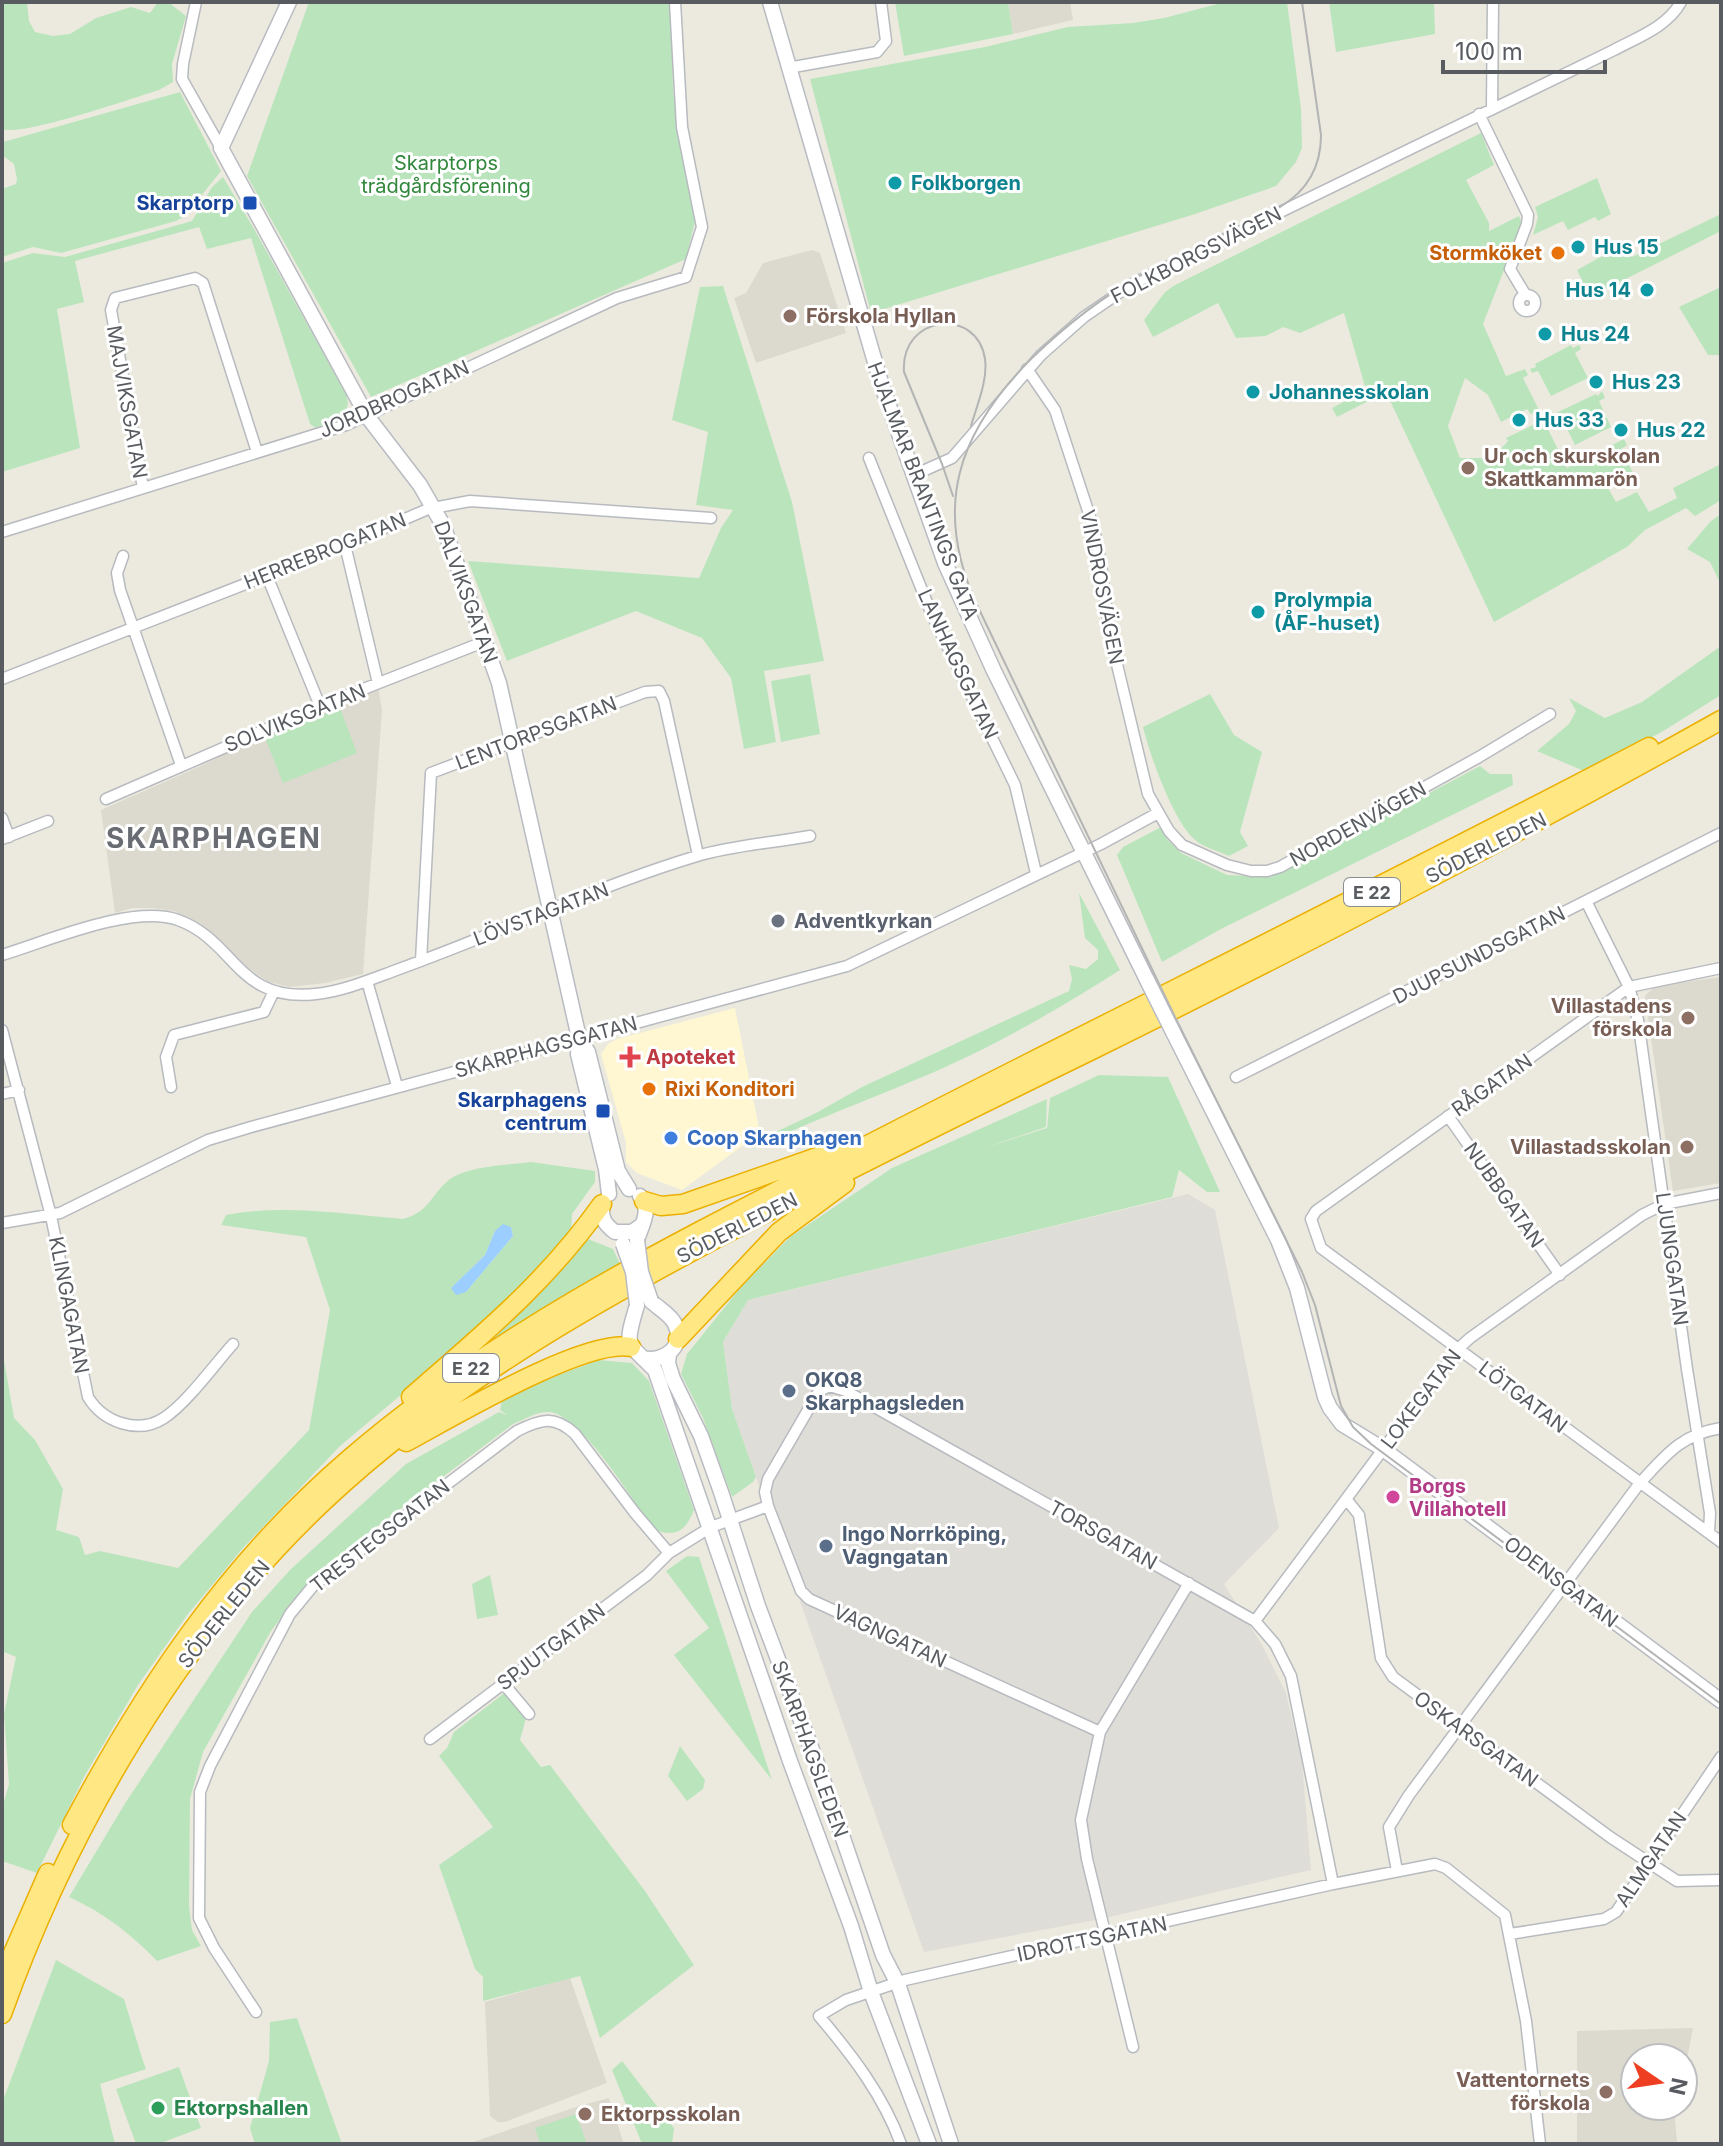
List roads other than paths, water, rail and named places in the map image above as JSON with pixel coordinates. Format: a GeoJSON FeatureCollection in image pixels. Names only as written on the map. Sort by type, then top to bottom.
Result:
{"type":"FeatureCollection","features":[{"type":"Feature","properties":{"kind":"highway","name":"SÖDERLEDEN"},"geometry":{"type":"LineString","coordinates":[[903,1134],[1165,993],[1383,886],[1721,706]]}},
{"type":"Feature","properties":{"kind":"highway","name":"SÖDERLEDEN"},"geometry":{"type":"LineString","coordinates":[[2,1978],[27,1917],[67,1835],[130,1719],[169,1660],[253,1554],[447,1384],[600,1286],[672,1245],[903,1134],[1097,1047],[1551,815],[1721,720]]}},
{"type":"Feature","properties":{"kind":"highway"},"geometry":{"type":"LineString","coordinates":[[637,1195],[661,1206],[683,1204],[903,1134]]}},
{"type":"Feature","properties":{"kind":"highway"},"geometry":{"type":"LineString","coordinates":[[674,1346],[779,1232],[903,1134]]}},
{"type":"Feature","properties":{"kind":"highway"},"geometry":{"type":"LineString","coordinates":[[356,1462],[381,1424],[536,1286],[577,1239],[605,1199]]}},
{"type":"Feature","properties":{"kind":"highway"},"geometry":{"type":"LineString","coordinates":[[356,1462],[515,1384],[605,1347],[637,1353]]}},
{"type":"Feature","properties":{"kind":"highway","name":"SÖDERLEDEN"},"geometry":{"type":"LineString","coordinates":[[2,2014],[38,1923],[77,1842],[173,1677],[247,1582],[356,1462]]}},
{"type":"Feature","properties":{"kind":"street","name":"DALVIKSGATAN"},"geometry":{"type":"LineString","coordinates":[[196,2],[182,79],[367,416],[443,525],[486,641],[513,742],[579,1038],[578,1054],[606,1169],[605,1199]]}},
{"type":"Feature","properties":{"kind":"street"},"geometry":{"type":"LineString","coordinates":[[221,148],[289,2]]}},
{"type":"Feature","properties":{"kind":"street","name":"JORDBROGATAN"},"geometry":{"type":"LineString","coordinates":[[2,532],[367,416],[379,407],[617,298],[686,277],[702,227],[682,127],[675,2]]}},
{"type":"Feature","properties":{"kind":"street","name":"HJALMAR BRANTINGS GATA"},"geometry":{"type":"LineString","coordinates":[[770,2],[861,320],[957,592],[1200,1086]]}},
{"type":"Feature","properties":{"kind":"street"},"geometry":{"type":"LineString","coordinates":[[788,68],[877,52],[886,41],[881,2]]}},
{"type":"Feature","properties":{"kind":"street"},"geometry":{"type":"LineString","coordinates":[[1492,108],[1493,2]]}},
{"type":"Feature","properties":{"kind":"street","name":"FOLKBORGSVÄGEN"},"geometry":{"type":"LineString","coordinates":[[914,475],[946,462],[959,451],[1027,369],[1084,317],[1144,278],[1657,27],[1674,13],[1681,2]]}},
{"type":"Feature","properties":{"kind":"street"},"geometry":{"type":"LineString","coordinates":[[1479,114],[1528,215],[1510,269],[1525,294]]}},
{"type":"Feature","properties":{"kind":"street","name":"MAJVIKSGATAN"},"geometry":{"type":"LineString","coordinates":[[143,488],[111,310],[115,298],[195,278],[203,283],[257,452]]}},
{"type":"Feature","properties":{"kind":"street","name":"VINDROSVÄGEN"},"geometry":{"type":"LineString","coordinates":[[1027,369],[1055,410],[1094,529],[1113,648],[1143,778],[1158,813]]}},
{"type":"Feature","properties":{"kind":"street","name":"LANHAGSGATAN"},"geometry":{"type":"LineString","coordinates":[[869,458],[932,615],[1015,785],[1036,873]]}},
{"type":"Feature","properties":{"kind":"street","name":"HERREBROGATAN"},"geometry":{"type":"LineString","coordinates":[[2,679],[345,545],[433,507],[470,501],[711,518]]}},
{"type":"Feature","properties":{"kind":"street"},"geometry":{"type":"LineString","coordinates":[[345,545],[378,683]]}},
{"type":"Feature","properties":{"kind":"street"},"geometry":{"type":"LineString","coordinates":[[123,556],[117,573],[131,629],[181,765]]}},
{"type":"Feature","properties":{"kind":"street"},"geometry":{"type":"LineString","coordinates":[[267,576],[320,706]]}},
{"type":"Feature","properties":{"kind":"street","name":"SOLVIKSGATAN"},"geometry":{"type":"LineString","coordinates":[[106,799],[320,706],[486,641]]}},
{"type":"Feature","properties":{"kind":"street","name":"LENTORPSGATAN"},"geometry":{"type":"LineString","coordinates":[[421,961],[431,773],[645,692],[659,691],[664,701],[698,855]]}},
{"type":"Feature","properties":{"kind":"street","name":"NORDENVÄGEN"},"geometry":{"type":"LineString","coordinates":[[1158,813],[1182,845],[1227,865],[1267,871],[1372,817],[1550,714]]}},
{"type":"Feature","properties":{"kind":"street"},"geometry":{"type":"LineString","coordinates":[[1083,852],[1158,813]]}},
{"type":"Feature","properties":{"kind":"street"},"geometry":{"type":"LineString","coordinates":[[2,818],[6,838],[48,821]]}},
{"type":"Feature","properties":{"kind":"street","name":"DJUPSUNDSGATAN"},"geometry":{"type":"LineString","coordinates":[[1236,1077],[1721,833]]}},
{"type":"Feature","properties":{"kind":"street","name":"LÖVSTAGATAN"},"geometry":{"type":"LineString","coordinates":[[2,955],[122,918],[157,916],[177,920],[196,929],[244,976],[274,991],[314,994],[367,981],[698,855],[749,843],[810,836]]}},
{"type":"Feature","properties":{"kind":"street","name":"SKARPHAGSGATAN"},"geometry":{"type":"LineString","coordinates":[[2,1223],[51,1216],[208,1140],[397,1086],[847,966],[1083,852]]}},
{"type":"Feature","properties":{"kind":"street","name":"LJUNGGATAN"},"geometry":{"type":"LineString","coordinates":[[1586,901],[1629,987],[1638,1020],[1710,1513],[1709,1533]]}},
{"type":"Feature","properties":{"kind":"street","name":"RÅGATAN"},"geometry":{"type":"LineString","coordinates":[[1326,1251],[1321,1248],[1313,1231],[1311,1219],[1316,1211],[1448,1116],[1629,987],[1721,968]]}},
{"type":"Feature","properties":{"kind":"street"},"geometry":{"type":"LineString","coordinates":[[367,981],[397,1086]]}},
{"type":"Feature","properties":{"kind":"street"},"geometry":{"type":"LineString","coordinates":[[171,1087],[166,1057],[174,1035],[264,1012],[274,991]]}},
{"type":"Feature","properties":{"kind":"street","name":"KLINGAGATAN"},"geometry":{"type":"LineString","coordinates":[[2,1030],[51,1216],[88,1397],[100,1413]]}},
{"type":"Feature","properties":{"kind":"street","name":"DALVIKSGATAN"},"geometry":{"type":"LineString","coordinates":[[579,1038],[588,1052],[618,1171],[637,1195]]}},
{"type":"Feature","properties":{"kind":"street","name":"ODENSGATAN"},"geometry":{"type":"LineString","coordinates":[[1200,1086],[1278,1240],[1297,1288],[1320,1376],[1337,1406],[1362,1435],[1721,1701]]}},
{"type":"Feature","properties":{"kind":"street"},"geometry":{"type":"LineString","coordinates":[[2,1094],[19,1090]]}},
{"type":"Feature","properties":{"kind":"street","name":"NUBBGATAN"},"geometry":{"type":"LineString","coordinates":[[1448,1116],[1560,1275]]}},
{"type":"Feature","properties":{"kind":"street"},"geometry":{"type":"LineString","coordinates":[[629,1235],[646,1216],[637,1195],[617,1190],[605,1199],[601,1215],[604,1222],[629,1235],[641,1272],[644,1303],[629,1331],[637,1353],[661,1359],[674,1346],[676,1325],[663,1312],[644,1303]]}},
{"type":"Feature","properties":{"kind":"street","name":"LOKEGATAN"},"geometry":{"type":"LineString","coordinates":[[1255,1621],[1458,1349],[1642,1215],[1664,1204],[1721,1193]]}},
{"type":"Feature","properties":{"kind":"street","name":"LÖTGATAN"},"geometry":{"type":"LineString","coordinates":[[1326,1251],[1721,1542]]}},
{"type":"Feature","properties":{"kind":"street"},"geometry":{"type":"LineString","coordinates":[[633,1321],[647,1311],[663,1312]]}},
{"type":"Feature","properties":{"kind":"street"},"geometry":{"type":"LineString","coordinates":[[90,1424],[100,1413],[135,1425],[164,1418],[233,1344]]}},
{"type":"Feature","properties":{"kind":"street","name":"SKARPHAGSLEDEN"},"geometry":{"type":"LineString","coordinates":[[674,1346],[668,1363],[673,1379],[701,1436],[758,1606],[821,1774],[883,1955],[898,1984],[951,2144]]}},
{"type":"Feature","properties":{"kind":"street","name":"SKARPHAGSLEDEN"},"geometry":{"type":"LineString","coordinates":[[637,1353],[655,1370],[785,1747],[851,1926],[871,1992],[929,2144]]}},
{"type":"Feature","properties":{"kind":"street","name":"TORSGATAN"},"geometry":{"type":"LineString","coordinates":[[768,1506],[765,1492],[768,1479],[819,1391],[830,1386],[846,1391],[1255,1621],[1275,1644],[1291,1676],[1333,1884]]}},
{"type":"Feature","properties":{"kind":"street","name":"TRESTEGSGATAN"},"geometry":{"type":"LineString","coordinates":[[256,2012],[214,1948],[199,1918],[200,1792],[210,1766],[290,1614],[313,1586],[517,1431],[538,1421],[555,1421],[575,1434],[669,1553]]}},
{"type":"Feature","properties":{"kind":"street"},"geometry":{"type":"LineString","coordinates":[[1397,1871],[1389,1827],[1409,1795],[1639,1484],[1681,1442],[1698,1432],[1721,1428]]}},
{"type":"Feature","properties":{"kind":"street","name":"OSKARSGATAN"},"geometry":{"type":"LineString","coordinates":[[1347,1500],[1359,1515],[1381,1658],[1393,1677],[1610,1837],[1677,1881],[1721,1880]]}},
{"type":"Feature","properties":{"kind":"street"},"geometry":{"type":"LineString","coordinates":[[669,1553],[711,1527],[768,1506]]}},
{"type":"Feature","properties":{"kind":"street","name":"VAGNGATAN"},"geometry":{"type":"LineString","coordinates":[[768,1506],[801,1591],[809,1599],[1100,1732]]}},
{"type":"Feature","properties":{"kind":"street","name":"SPJUTGATAN"},"geometry":{"type":"LineString","coordinates":[[430,1739],[653,1571],[669,1553]]}},
{"type":"Feature","properties":{"kind":"street"},"geometry":{"type":"LineString","coordinates":[[1133,2047],[1087,1859],[1081,1820],[1100,1732],[1189,1583]]}},
{"type":"Feature","properties":{"kind":"street"},"geometry":{"type":"LineString","coordinates":[[503,1683],[529,1714]]}},
{"type":"Feature","properties":{"kind":"street","name":"ALMGATAN"},"geometry":{"type":"LineString","coordinates":[[1510,1934],[1611,1915],[1620,1907],[1721,1757]]}},
{"type":"Feature","properties":{"kind":"street","name":"IDROTTSGATAN"},"geometry":{"type":"LineString","coordinates":[[901,2144],[893,2122],[856,2060],[819,2016],[846,2000],[898,1984],[1333,1884],[1440,1865],[1505,1915],[1510,1934]]}},
{"type":"Feature","properties":{"kind":"street"},"geometry":{"type":"LineString","coordinates":[[1510,1934],[1526,2021],[1540,2144]]}},
{"type":"Feature","properties":{"kind":"water"},"geometry":{"type":"Polygon","coordinates":[[[503,1224],[511,1227],[513,1236],[466,1292],[456,1295],[451,1288],[485,1255],[495,1231],[503,1224]]]}},
{"type":"Feature","properties":{"kind":"tram line"},"geometry":{"type":"LineString","coordinates":[[1302,2],[1321,135],[1318,158],[1311,177],[1298,194],[1280,207],[1160,265],[1113,292],[1032,358],[1007,386],[970,443],[960,472],[955,503],[956,535],[963,569],[977,605],[1175,1017],[1302,1272],[1315,1305],[1341,1406],[1353,1427],[1371,1444],[1721,1704]]}},
{"type":"Feature","properties":{"kind":"tram line"},"geometry":{"type":"LineString","coordinates":[[953,496],[904,372],[906,353],[914,338],[926,329],[940,324],[955,325],[968,331],[979,342],[985,359],[985,375],[971,426]]}},
{"type":"Feature","properties":{"kind":"place","name":"Folkborgen"},"geometry":{"type":"Point","coordinates":[895,183]}},
{"type":"Feature","properties":{"kind":"place","name":"Skarptorp"},"geometry":{"type":"Point","coordinates":[250,203]}},
{"type":"Feature","properties":{"kind":"place","name":"Hus 15"},"geometry":{"type":"Point","coordinates":[1578,247]}},
{"type":"Feature","properties":{"kind":"place","name":"Stormköket"},"geometry":{"type":"Point","coordinates":[1558,253]}},
{"type":"Feature","properties":{"kind":"place","name":"Hus 14"},"geometry":{"type":"Point","coordinates":[1647,290]}},
{"type":"Feature","properties":{"kind":"place","name":"Förskola Hyllan"},"geometry":{"type":"Point","coordinates":[790,316]}},
{"type":"Feature","properties":{"kind":"place","name":"Hus 24"},"geometry":{"type":"Point","coordinates":[1545,334]}},
{"type":"Feature","properties":{"kind":"place","name":"Hus 23"},"geometry":{"type":"Point","coordinates":[1596,382]}},
{"type":"Feature","properties":{"kind":"place","name":"Johannesskolan"},"geometry":{"type":"Point","coordinates":[1253,392]}},
{"type":"Feature","properties":{"kind":"place","name":"Hus 33"},"geometry":{"type":"Point","coordinates":[1519,420]}},
{"type":"Feature","properties":{"kind":"place","name":"Hus 22"},"geometry":{"type":"Point","coordinates":[1621,430]}},
{"type":"Feature","properties":{"kind":"place","name":"Ur och skurskolan Skattkammarön"},"geometry":{"type":"Point","coordinates":[1468,468]}},
{"type":"Feature","properties":{"kind":"place","name":"Prolympia (ÅF-huset)"},"geometry":{"type":"Point","coordinates":[1258,612]}},
{"type":"Feature","properties":{"kind":"place","name":"Adventkyrkan"},"geometry":{"type":"Point","coordinates":[778,921]}},
{"type":"Feature","properties":{"kind":"place","name":"Villastadens förskola"},"geometry":{"type":"Point","coordinates":[1688,1018]}},
{"type":"Feature","properties":{"kind":"place","name":"Apoteket"},"geometry":{"type":"Point","coordinates":[630,1057]}},
{"type":"Feature","properties":{"kind":"place","name":"Rixi Konditori"},"geometry":{"type":"Point","coordinates":[649,1089]}},
{"type":"Feature","properties":{"kind":"place","name":"Skarphagens centrum"},"geometry":{"type":"Point","coordinates":[603,1111]}},
{"type":"Feature","properties":{"kind":"place","name":"Coop Skarphagen"},"geometry":{"type":"Point","coordinates":[671,1138]}},
{"type":"Feature","properties":{"kind":"place","name":"Villastadsskolan"},"geometry":{"type":"Point","coordinates":[1687,1147]}},
{"type":"Feature","properties":{"kind":"place","name":"OKQ8 Skarphagsleden"},"geometry":{"type":"Point","coordinates":[789,1391]}},
{"type":"Feature","properties":{"kind":"place","name":"Borgs Villahotell"},"geometry":{"type":"Point","coordinates":[1393,1497]}},
{"type":"Feature","properties":{"kind":"place","name":"Ingo Norrköping, Vagngatan"},"geometry":{"type":"Point","coordinates":[826,1546]}},
{"type":"Feature","properties":{"kind":"place","name":"Vattentornets förskola"},"geometry":{"type":"Point","coordinates":[1606,2092]}},
{"type":"Feature","properties":{"kind":"place","name":"Ektorpshallen"},"geometry":{"type":"Point","coordinates":[158,2108]}},
{"type":"Feature","properties":{"kind":"place","name":"Ektorpsskolan"},"geometry":{"type":"Point","coordinates":[585,2114]}},
{"type":"Feature","properties":{"kind":"district","name":"SKARPHAGEN"},"geometry":{"type":"Point","coordinates":[214,838]}},
{"type":"Feature","properties":{"kind":"park label","name":"Skarptorps trädgårdsförening"},"geometry":{"type":"Point","coordinates":[446,174]}}]}
